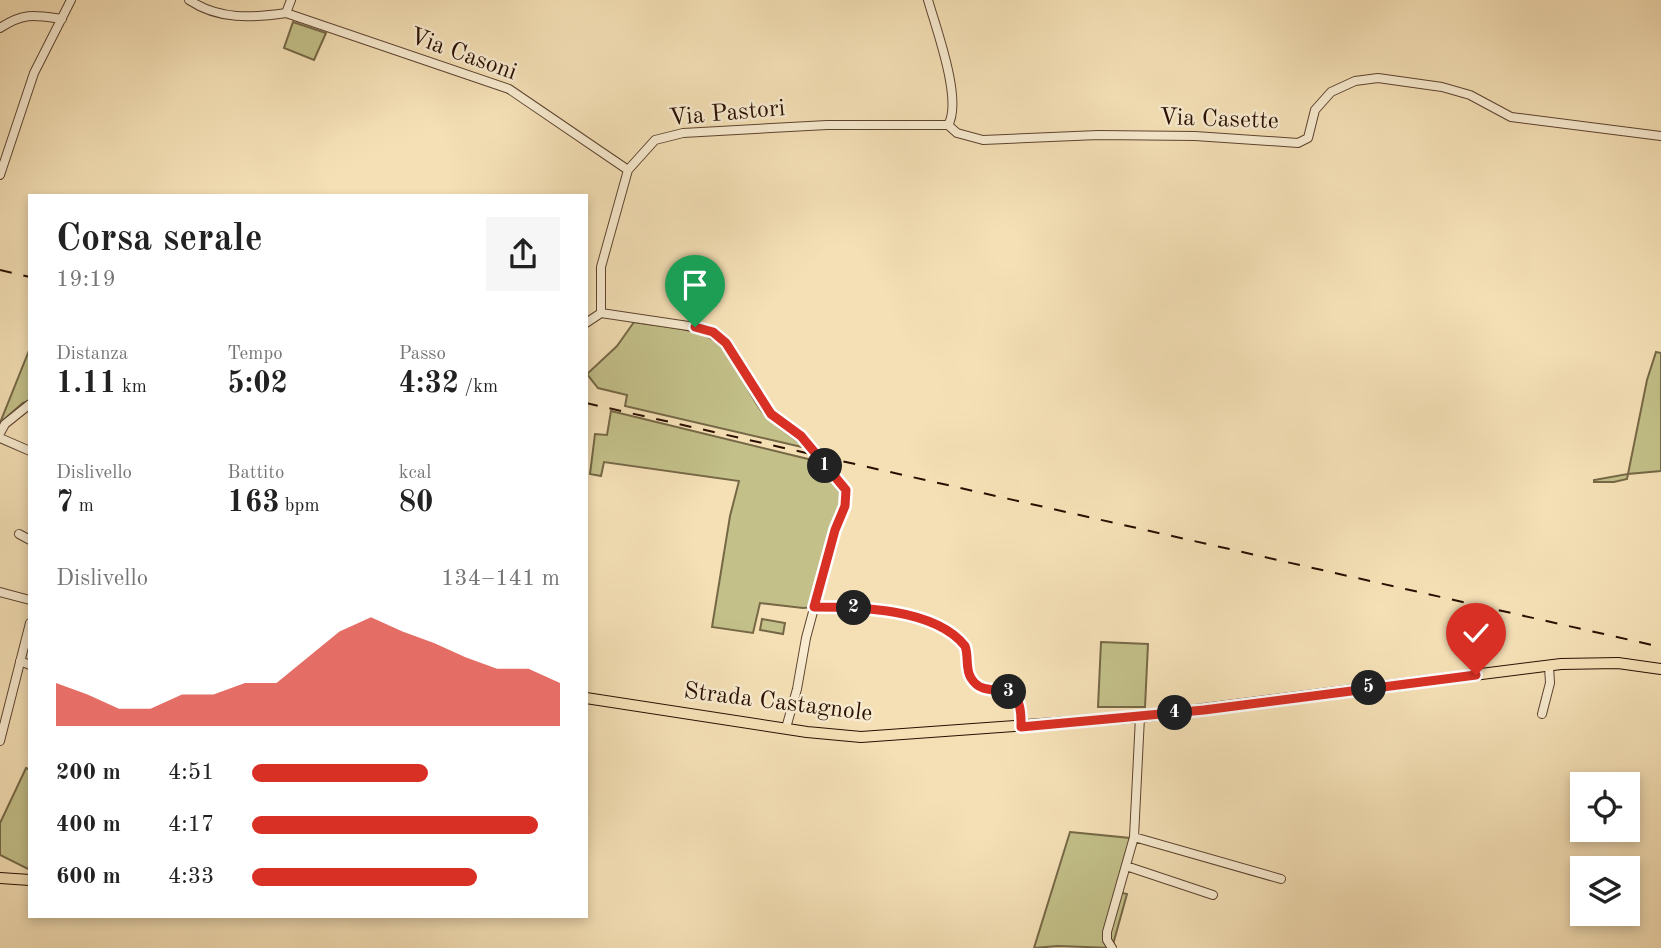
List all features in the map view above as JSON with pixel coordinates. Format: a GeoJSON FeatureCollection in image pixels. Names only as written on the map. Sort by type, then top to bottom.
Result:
{"type":"FeatureCollection","features":[{"type":"Feature","properties":{"kind":"main road","name":"Strada Castagnole"},"geometry":{"type":"LineString","coordinates":[[588,698],[786,729],[861,737],[1140,717],[1585,662],[1661,669]]}},
{"type":"Feature","properties":{"kind":"main road"},"geometry":{"type":"LineString","coordinates":[[0,878],[28,880]]}},
{"type":"Feature","properties":{"kind":"street"},"geometry":{"type":"LineString","coordinates":[[0,174],[34,73],[71,0]]}},
{"type":"Feature","properties":{"kind":"street","name":"Via Casoni"},"geometry":{"type":"LineString","coordinates":[[189,0],[219,15],[263,17],[286,13],[509,89],[628,170]]}},
{"type":"Feature","properties":{"kind":"street"},"geometry":{"type":"LineString","coordinates":[[286,13],[291,0]]}},
{"type":"Feature","properties":{"kind":"street"},"geometry":{"type":"LineString","coordinates":[[928,0],[953,96],[953,117],[948,125]]}},
{"type":"Feature","properties":{"kind":"street"},"geometry":{"type":"LineString","coordinates":[[0,28],[20,16],[62,19]]}},
{"type":"Feature","properties":{"kind":"street","name":"Via Casette"},"geometry":{"type":"LineString","coordinates":[[948,125],[957,133],[983,140],[1101,135],[1195,136],[1298,143],[1308,138],[1315,110],[1331,92],[1355,82],[1378,78],[1442,87],[1470,95],[1511,117],[1661,136]]}},
{"type":"Feature","properties":{"kind":"street","name":"Via Pastori"},"geometry":{"type":"LineString","coordinates":[[601,313],[601,267],[628,170],[655,140],[682,133],[827,125],[948,125]]}},
{"type":"Feature","properties":{"kind":"street"},"geometry":{"type":"LineString","coordinates":[[588,322],[601,313],[713,332],[726,343],[771,414],[801,436],[843,484],[847,498],[835,530],[814,607],[786,729]]}},
{"type":"Feature","properties":{"kind":"street"},"geometry":{"type":"LineString","coordinates":[[0,433],[5,424],[28,406]]}},
{"type":"Feature","properties":{"kind":"street"},"geometry":{"type":"LineString","coordinates":[[0,438],[28,450]]}},
{"type":"Feature","properties":{"kind":"street"},"geometry":{"type":"LineString","coordinates":[[19,534],[28,539]]}},
{"type":"Feature","properties":{"kind":"street"},"geometry":{"type":"LineString","coordinates":[[0,592],[28,599]]}},
{"type":"Feature","properties":{"kind":"street"},"geometry":{"type":"LineString","coordinates":[[814,607],[898,612],[947,632],[965,646],[969,674],[975,682],[984,688],[1008,692],[1018,699],[1022,707],[1021,727]]}},
{"type":"Feature","properties":{"kind":"street"},"geometry":{"type":"LineString","coordinates":[[0,741],[28,631]]}},
{"type":"Feature","properties":{"kind":"street"},"geometry":{"type":"LineString","coordinates":[[20,661],[28,665]]}},
{"type":"Feature","properties":{"kind":"street"},"geometry":{"type":"LineString","coordinates":[[1542,714],[1550,683],[1549,666]]}},
{"type":"Feature","properties":{"kind":"street"},"geometry":{"type":"LineString","coordinates":[[1112,948],[1107,940],[1107,932],[1134,836],[1140,717]]}},
{"type":"Feature","properties":{"kind":"street"},"geometry":{"type":"LineString","coordinates":[[1134,836],[1281,879]]}},
{"type":"Feature","properties":{"kind":"street"},"geometry":{"type":"LineString","coordinates":[[1126,866],[1213,895]]}},
{"type":"Feature","properties":{"kind":"shaded area"},"geometry":{"type":"Polygon","coordinates":[[[293,22],[326,33],[314,60],[284,48],[293,22]]]}},
{"type":"Feature","properties":{"kind":"shaded area"},"geometry":{"type":"Polygon","coordinates":[[[634,322],[672,327],[708,337],[725,351],[764,414],[806,448],[625,406],[627,395],[598,388],[588,375],[617,346],[634,322]]]}},
{"type":"Feature","properties":{"kind":"shaded area"},"geometry":{"type":"Polygon","coordinates":[[[1656,352],[1661,353],[1661,471],[1628,474],[1647,380],[1656,352]]]}},
{"type":"Feature","properties":{"kind":"shaded area"},"geometry":{"type":"Polygon","coordinates":[[[28,353],[28,402],[0,423],[28,353]]]}},
{"type":"Feature","properties":{"kind":"shaded area"},"geometry":{"type":"Polygon","coordinates":[[[611,411],[812,460],[844,498],[814,607],[760,603],[753,633],[712,627],[730,516],[739,481],[604,462],[601,476],[590,474],[595,434],[607,435],[611,411]]]}},
{"type":"Feature","properties":{"kind":"shaded area"},"geometry":{"type":"Polygon","coordinates":[[[1628,474],[1627,479],[1594,482],[1594,480],[1628,474]]]}},
{"type":"Feature","properties":{"kind":"shaded area"},"geometry":{"type":"Polygon","coordinates":[[[762,619],[785,623],[783,634],[760,630],[762,619]]]}},
{"type":"Feature","properties":{"kind":"shaded area"},"geometry":{"type":"Polygon","coordinates":[[[1101,642],[1148,644],[1145,707],[1098,707],[1101,642]]]}},
{"type":"Feature","properties":{"kind":"shaded area"},"geometry":{"type":"Polygon","coordinates":[[[26,768],[28,869],[0,855],[0,823],[26,768]]]}},
{"type":"Feature","properties":{"kind":"shaded area"},"geometry":{"type":"Polygon","coordinates":[[[1070,832],[1130,838],[1122,893],[1127,894],[1112,948],[1034,948],[1070,832]]]}},
{"type":"Feature","properties":{"kind":"railway"},"geometry":{"type":"LineString","coordinates":[[0,270],[28,277]]}},
{"type":"Feature","properties":{"kind":"railway"},"geometry":{"type":"LineString","coordinates":[[588,403],[1661,647]]}},
{"type":"Feature","properties":{"kind":"route"},"geometry":{"type":"LineString","coordinates":[[695,327],[713,332],[726,343],[771,414],[801,436],[846,490],[845,506],[835,530],[814,607],[898,612],[935,625],[957,637],[967,651],[971,679],[979,686],[1008,692],[1018,699],[1022,707],[1021,727],[1204,710],[1476,675]]}}]}
